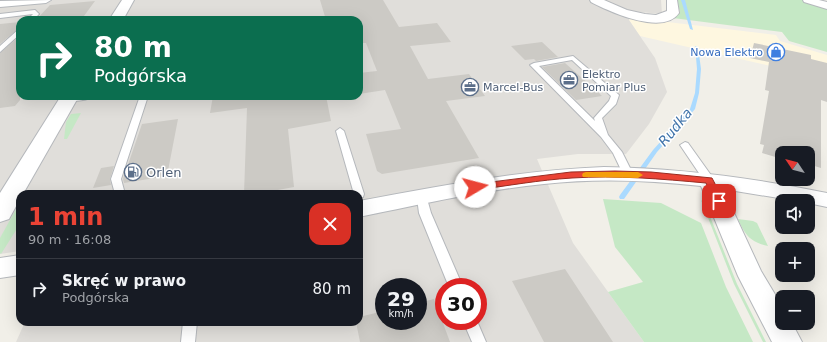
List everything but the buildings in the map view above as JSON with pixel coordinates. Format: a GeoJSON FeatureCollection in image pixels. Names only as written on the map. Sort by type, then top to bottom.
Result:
{"type":"FeatureCollection","features":[{"type":"Feature","properties":{"kind":"street"},"geometry":{"type":"LineString","coordinates":[[0,4],[46,0]]}},
{"type":"Feature","properties":{"kind":"street"},"geometry":{"type":"LineString","coordinates":[[118,16],[128,0]]}},
{"type":"Feature","properties":{"kind":"street"},"geometry":{"type":"LineString","coordinates":[[595,0],[622,13],[652,18],[672,15],[674,10],[672,0]]}},
{"type":"Feature","properties":{"kind":"street"},"geometry":{"type":"LineString","coordinates":[[808,0],[827,6]]}},
{"type":"Feature","properties":{"kind":"street"},"geometry":{"type":"LineString","coordinates":[[0,213],[67,100]]}},
{"type":"Feature","properties":{"kind":"street"},"geometry":{"type":"LineString","coordinates":[[363,202],[422,198],[475,187],[523,180],[571,175],[622,174],[651,175],[747,184],[827,200]]}},
{"type":"Feature","properties":{"kind":"street"},"geometry":{"type":"LineString","coordinates":[[709,180],[751,276],[787,342]]}},
{"type":"Feature","properties":{"kind":"street"},"geometry":{"type":"LineString","coordinates":[[0,268],[16,266]]}},
{"type":"Feature","properties":{"kind":"lane"},"geometry":{"type":"LineString","coordinates":[[0,16],[35,12],[36,14],[34,16]]}},
{"type":"Feature","properties":{"kind":"lane"},"geometry":{"type":"LineString","coordinates":[[0,50],[16,34]]}},
{"type":"Feature","properties":{"kind":"lane"},"geometry":{"type":"LineString","coordinates":[[604,135],[598,118],[613,102],[615,95],[573,58],[534,65],[604,135],[617,152],[622,174]]}},
{"type":"Feature","properties":{"kind":"lane"},"geometry":{"type":"LineString","coordinates":[[119,190],[116,179],[143,100]]}},
{"type":"Feature","properties":{"kind":"lane"},"geometry":{"type":"LineString","coordinates":[[340,131],[357,190]]}},
{"type":"Feature","properties":{"kind":"lane"},"geometry":{"type":"LineString","coordinates":[[685,145],[709,180]]}},
{"type":"Feature","properties":{"kind":"lane"},"geometry":{"type":"LineString","coordinates":[[422,198],[429,224],[452,278]]}},
{"type":"Feature","properties":{"kind":"lane"},"geometry":{"type":"LineString","coordinates":[[188,342],[190,326]]}},
{"type":"Feature","properties":{"kind":"lane"},"geometry":{"type":"LineString","coordinates":[[474,330],[479,342]]}},
{"type":"Feature","properties":{"kind":"shaded area"},"geometry":{"type":"Polygon","coordinates":[[[0,0],[661,0],[662,14],[629,11],[629,20],[655,58],[667,92],[649,124],[626,154],[578,154],[537,159],[573,243],[644,342],[16,342],[23,326],[363,326],[363,190],[16,190],[16,252],[0,254],[0,0]]]}},
{"type":"Feature","properties":{"kind":"shaded area"},"geometry":{"type":"Polygon","coordinates":[[[634,18],[776,35],[780,41],[827,55],[827,79],[640,36],[629,20],[634,18]]]}},
{"type":"Feature","properties":{"kind":"green space"},"geometry":{"type":"Polygon","coordinates":[[[677,0],[804,0],[827,7],[827,52],[789,41],[782,32],[673,18],[680,12],[677,0]]]}},
{"type":"Feature","properties":{"kind":"green space"},"geometry":{"type":"Polygon","coordinates":[[[81,113],[67,139],[64,139],[66,122],[71,114],[81,113]]]}},
{"type":"Feature","properties":{"kind":"green space"},"geometry":{"type":"Polygon","coordinates":[[[603,199],[661,203],[701,223],[726,287],[753,342],[644,342],[608,292],[643,282],[615,247],[603,199]]]}},
{"type":"Feature","properties":{"kind":"green space"},"geometry":{"type":"Polygon","coordinates":[[[701,200],[705,204],[737,284],[766,342],[763,342],[734,284],[701,200]]]}},
{"type":"Feature","properties":{"kind":"green space"},"geometry":{"type":"Polygon","coordinates":[[[16,209],[16,230],[1,254],[0,238],[16,209]]]}},
{"type":"Feature","properties":{"kind":"green space"},"geometry":{"type":"Polygon","coordinates":[[[738,219],[757,223],[768,246],[752,240],[746,234],[738,219]]]}},
{"type":"Feature","properties":{"kind":"waterway","name":"Rudka"},"geometry":{"type":"LineString","coordinates":[[683,0],[692,29]]}},
{"type":"Feature","properties":{"kind":"waterway","name":"Rudka"},"geometry":{"type":"LineString","coordinates":[[622,197],[655,151],[692,109],[697,93],[699,69],[696,47]]}},
{"type":"Feature","properties":{"kind":"slow traffic"},"geometry":{"type":"LineString","coordinates":[[586,175],[638,175]]}},
{"type":"Feature","properties":{"kind":"place","name":"Nowa Elektro"},"geometry":{"type":"Point","coordinates":[776,52]}},
{"type":"Feature","properties":{"kind":"place","name":"Elektro Pomiar Plus"},"geometry":{"type":"Point","coordinates":[569,80]}},
{"type":"Feature","properties":{"kind":"place","name":"Marcel-Bus"},"geometry":{"type":"Point","coordinates":[470,87]}},
{"type":"Feature","properties":{"kind":"place","name":"Orlen"},"geometry":{"type":"Point","coordinates":[133,172]}},
{"type":"Feature","properties":{"kind":"route"},"geometry":{"type":"LineString","coordinates":[[475,187],[571,175],[615,174],[671,176],[709,180],[719,201]]}}]}
